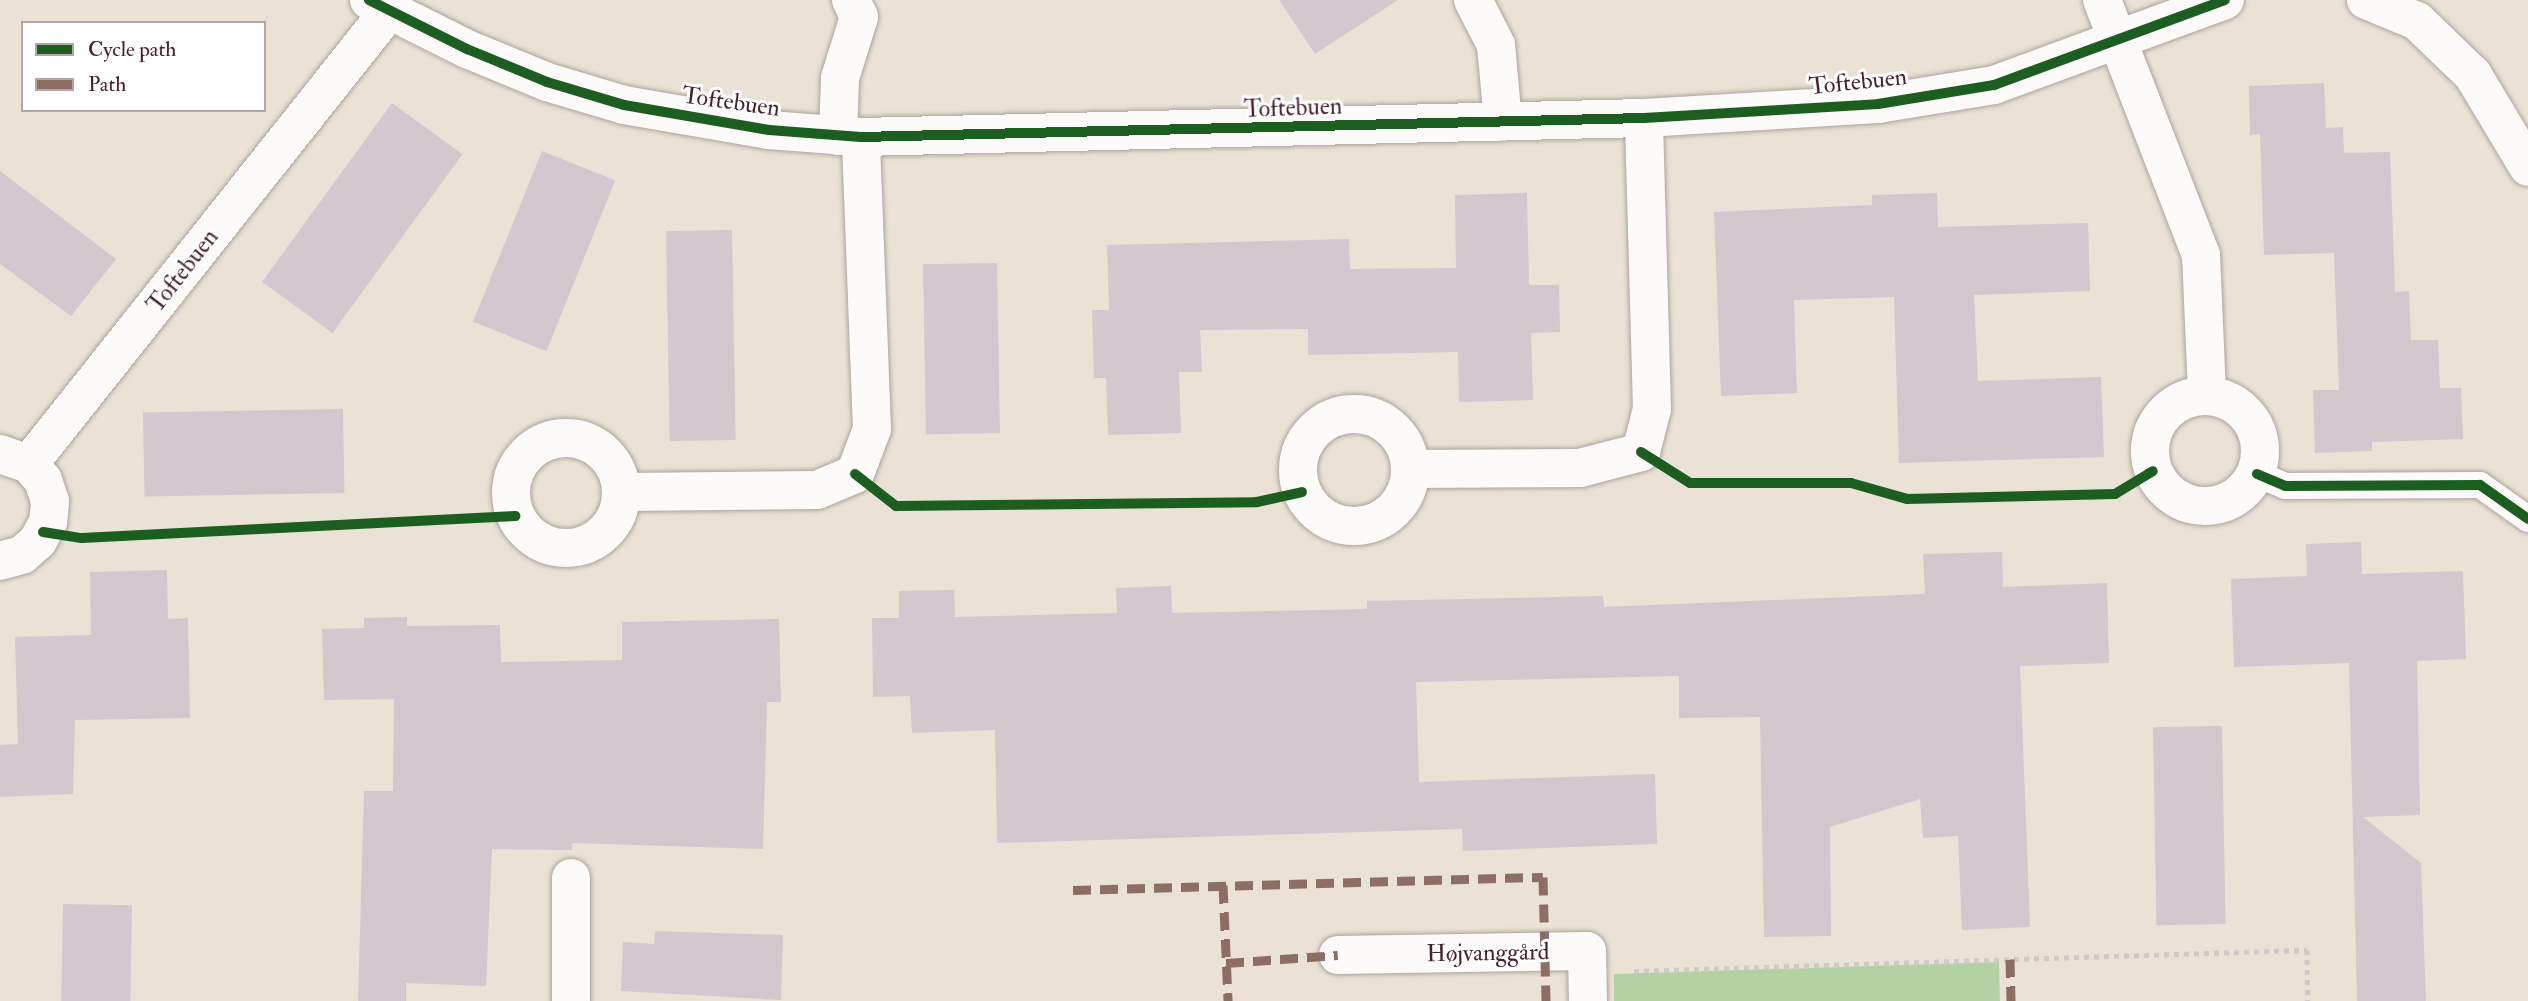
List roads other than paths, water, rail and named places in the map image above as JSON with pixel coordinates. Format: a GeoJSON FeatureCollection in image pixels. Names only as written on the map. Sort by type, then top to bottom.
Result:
{"type":"FeatureCollection","features":[{"type":"Feature","properties":{"kind":"street"},"geometry":{"type":"LineString","coordinates":[[622,492],[817,490],[855,474],[872,429],[849,137],[841,78],[859,17],[852,0]]}},
{"type":"Feature","properties":{"kind":"street"},"geometry":{"type":"LineString","coordinates":[[1473,0],[1496,45],[1503,122]]}},
{"type":"Feature","properties":{"kind":"street"},"geometry":{"type":"LineString","coordinates":[[2102,0],[2120,37],[2201,255],[2207,395]]}},
{"type":"Feature","properties":{"kind":"street","name":"Toftebuen"},"geometry":{"type":"LineString","coordinates":[[0,561],[22,555],[38,541],[48,522],[50,501],[43,480],[15,459],[379,6],[547,82],[624,105],[700,120],[849,137],[1644,118],[1878,104],[1994,85],[2225,0]]}},
{"type":"Feature","properties":{"kind":"street"},"geometry":{"type":"LineString","coordinates":[[2366,0],[2417,21],[2473,75],[2528,167]]}},
{"type":"Feature","properties":{"kind":"street"},"geometry":{"type":"LineString","coordinates":[[1410,469],[1580,468],[1641,452],[1652,409],[1644,118]]}},
{"type":"Feature","properties":{"kind":"street"},"geometry":{"type":"LineString","coordinates":[[2207,395],[2228,399],[2246,413],[2258,431],[2262,453],[2257,474],[2244,491],[2225,503],[2204,507],[2182,502],[2165,490],[2151,460],[2154,428],[2167,410],[2185,398],[2207,395]]}},
{"type":"Feature","properties":{"kind":"street"},"geometry":{"type":"LineString","coordinates":[[571,878],[571,1001]]}},
{"type":"Feature","properties":{"kind":"street","name":"Højvanggård"},"geometry":{"type":"LineString","coordinates":[[1338,955],[1587,951],[1587,987]]}},
{"type":"Feature","properties":{"kind":"lane"},"geometry":{"type":"LineString","coordinates":[[2257,474],[2286,486],[2480,485],[2528,519]]}}]}
